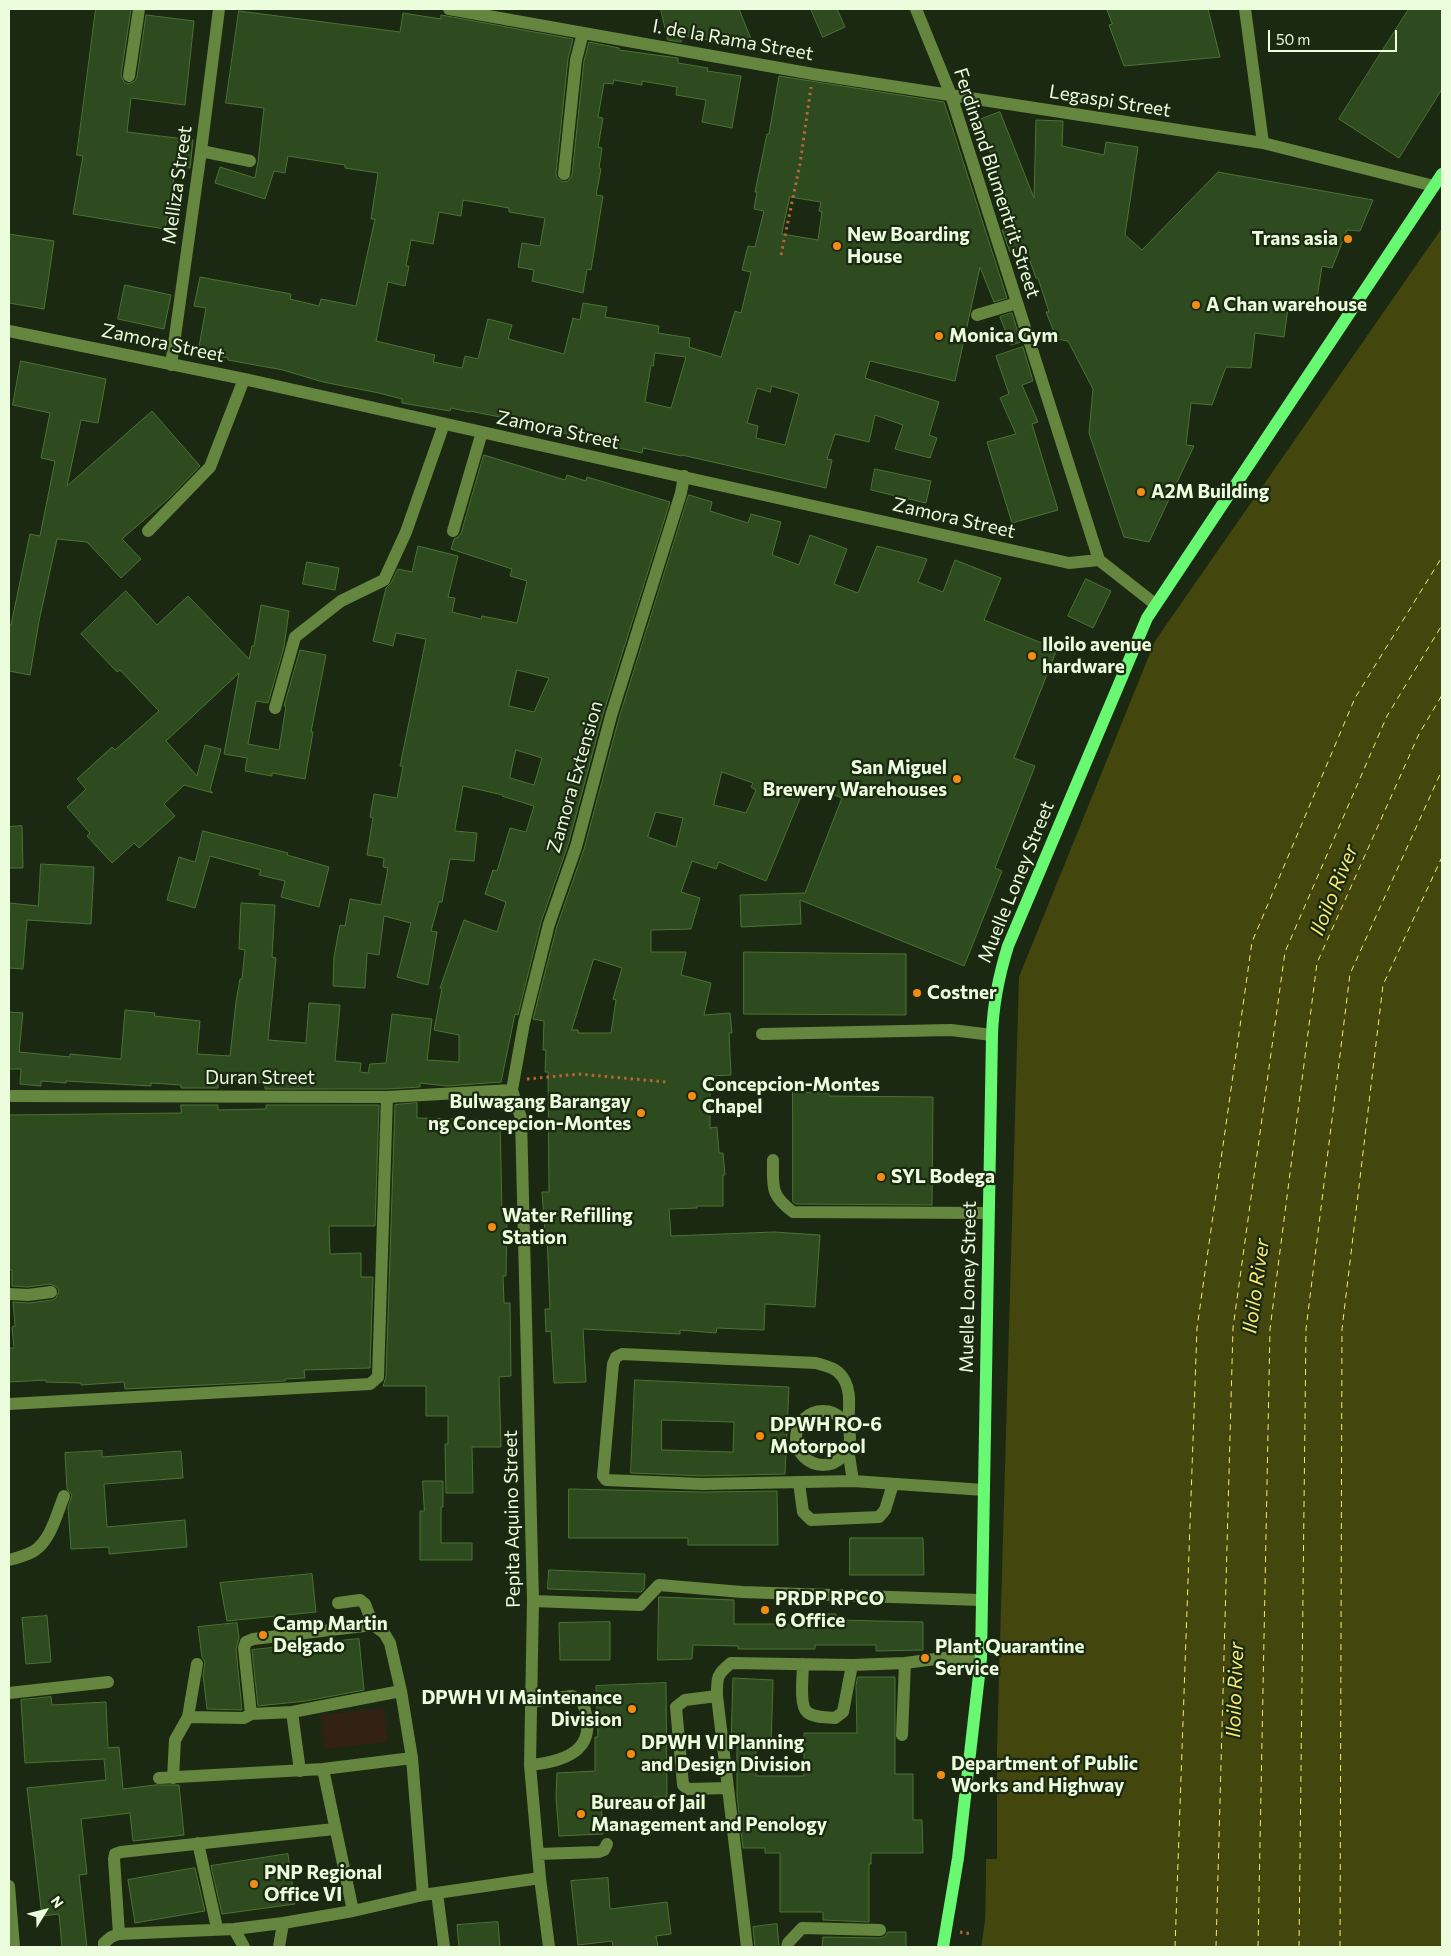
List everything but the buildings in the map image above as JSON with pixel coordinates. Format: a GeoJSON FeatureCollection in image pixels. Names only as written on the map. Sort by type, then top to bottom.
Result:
{"type":"FeatureCollection","features":[{"type":"Feature","properties":{"kind":"main road","name":"Muelle Loney Street"},"geometry":{"type":"LineString","coordinates":[[943,1947],[958,1858],[981,1658],[992,1035],[998,978],[1008,946],[1147,618],[1442,174]]}},
{"type":"Feature","properties":{"kind":"street"},"geometry":{"type":"LineString","coordinates":[[129,76],[139,9]]}},
{"type":"Feature","properties":{"kind":"street","name":"Melliza Street"},"geometry":{"type":"LineString","coordinates":[[171,365],[219,9]]}},
{"type":"Feature","properties":{"kind":"street","name":"I. de la Rama Street"},"geometry":{"type":"LineString","coordinates":[[449,9],[813,74],[951,95]]}},
{"type":"Feature","properties":{"kind":"street","name":"Ferdinand Blumentrit Street"},"geometry":{"type":"LineString","coordinates":[[916,9],[951,95],[1099,560]]}},
{"type":"Feature","properties":{"kind":"street"},"geometry":{"type":"LineString","coordinates":[[1245,9],[1263,143]]}},
{"type":"Feature","properties":{"kind":"street"},"geometry":{"type":"LineString","coordinates":[[564,174],[576,60],[583,33]]}},
{"type":"Feature","properties":{"kind":"street","name":"Legaspi Street"},"geometry":{"type":"LineString","coordinates":[[951,95],[1263,143],[1434,186]]}},
{"type":"Feature","properties":{"kind":"street"},"geometry":{"type":"LineString","coordinates":[[201,151],[250,161]]}},
{"type":"Feature","properties":{"kind":"street"},"geometry":{"type":"LineString","coordinates":[[977,315],[1017,303]]}},
{"type":"Feature","properties":{"kind":"street","name":"Zamora Street"},"geometry":{"type":"LineString","coordinates":[[9,331],[244,379],[1069,563],[1099,560]]}},
{"type":"Feature","properties":{"kind":"street"},"geometry":{"type":"LineString","coordinates":[[148,531],[210,467],[244,379]]}},
{"type":"Feature","properties":{"kind":"street"},"geometry":{"type":"LineString","coordinates":[[275,708],[295,637],[341,601],[384,580],[406,532],[444,424]]}},
{"type":"Feature","properties":{"kind":"street"},"geometry":{"type":"LineString","coordinates":[[453,531],[482,432]]}},
{"type":"Feature","properties":{"kind":"street","name":"Zamora Extension"},"geometry":{"type":"LineString","coordinates":[[513,1085],[524,1022],[549,924],[576,847],[612,716],[681,493],[684,476]]}},
{"type":"Feature","properties":{"kind":"street"},"geometry":{"type":"LineString","coordinates":[[1099,560],[1155,604]]}},
{"type":"Feature","properties":{"kind":"street"},"geometry":{"type":"LineString","coordinates":[[762,1034],[952,1030],[992,1035]]}},
{"type":"Feature","properties":{"kind":"street","name":"Duran Street"},"geometry":{"type":"LineString","coordinates":[[9,1096],[387,1097],[513,1085]]}},
{"type":"Feature","properties":{"kind":"street","name":"Pepita Aquino Street"},"geometry":{"type":"LineString","coordinates":[[513,1085],[521,1118],[533,1601],[530,1765],[540,1878],[549,1947]]}},
{"type":"Feature","properties":{"kind":"street"},"geometry":{"type":"LineString","coordinates":[[9,1404],[370,1384],[374,1382],[378,1377],[387,1097]]}},
{"type":"Feature","properties":{"kind":"street"},"geometry":{"type":"LineString","coordinates":[[773,1160],[773,1185],[778,1201],[793,1212],[988,1213]]}},
{"type":"Feature","properties":{"kind":"street"},"geometry":{"type":"LineString","coordinates":[[9,1294],[51,1292]]}},
{"type":"Feature","properties":{"kind":"street"},"geometry":{"type":"LineString","coordinates":[[853,1481],[848,1449],[850,1441],[848,1426],[850,1402],[846,1381],[837,1371],[816,1363],[622,1354],[616,1357],[613,1364],[602,1472],[606,1480],[702,1484],[799,1484],[853,1481],[984,1490]]}},
{"type":"Feature","properties":{"kind":"street"},"geometry":{"type":"LineString","coordinates":[[848,1426],[837,1415],[830,1412],[814,1412],[802,1421],[796,1435],[796,1443],[803,1456],[816,1464],[831,1464],[838,1460],[848,1449]]}},
{"type":"Feature","properties":{"kind":"street"},"geometry":{"type":"LineString","coordinates":[[799,1484],[803,1512],[811,1520],[879,1517],[885,1510],[893,1484]]}},
{"type":"Feature","properties":{"kind":"street"},"geometry":{"type":"LineString","coordinates":[[9,1560],[33,1552],[38,1548],[50,1529],[64,1496]]}},
{"type":"Feature","properties":{"kind":"street"},"geometry":{"type":"LineString","coordinates":[[533,1601],[640,1605],[659,1585],[742,1592],[981,1600]]}},
{"type":"Feature","properties":{"kind":"street"},"geometry":{"type":"LineString","coordinates":[[338,1603],[360,1600],[365,1604],[373,1625],[384,1632],[390,1643],[401,1692],[412,1758],[422,1895]]}},
{"type":"Feature","properties":{"kind":"street"},"geometry":{"type":"LineString","coordinates":[[252,1714],[245,1643],[253,1639],[373,1625]]}},
{"type":"Feature","properties":{"kind":"street"},"geometry":{"type":"LineString","coordinates":[[747,1947],[717,1696],[717,1678],[722,1670],[731,1663],[852,1665],[905,1663],[943,1658],[981,1658]]}},
{"type":"Feature","properties":{"kind":"street"},"geometry":{"type":"LineString","coordinates":[[902,1735],[905,1663]]}},
{"type":"Feature","properties":{"kind":"street"},"geometry":{"type":"LineString","coordinates":[[173,1778],[175,1740],[188,1718],[197,1664]]}},
{"type":"Feature","properties":{"kind":"street"},"geometry":{"type":"LineString","coordinates":[[803,1664],[803,1706],[807,1712],[814,1716],[835,1718],[843,1712],[845,1707],[852,1665]]}},
{"type":"Feature","properties":{"kind":"street"},"geometry":{"type":"LineString","coordinates":[[9,1693],[108,1682]]}},
{"type":"Feature","properties":{"kind":"street"},"geometry":{"type":"LineString","coordinates":[[188,1718],[244,1718],[252,1714],[292,1712],[401,1692]]}},
{"type":"Feature","properties":{"kind":"street"},"geometry":{"type":"LineString","coordinates":[[530,1702],[572,1696],[582,1701],[585,1710],[587,1737],[580,1747],[571,1754],[546,1764],[530,1765]]}},
{"type":"Feature","properties":{"kind":"street"},"geometry":{"type":"LineString","coordinates":[[717,1696],[685,1700],[676,1707],[683,1785],[688,1789],[728,1788]]}},
{"type":"Feature","properties":{"kind":"street"},"geometry":{"type":"LineString","coordinates":[[292,1712],[300,1771]]}},
{"type":"Feature","properties":{"kind":"street"},"geometry":{"type":"LineString","coordinates":[[159,1778],[300,1771],[412,1758]]}},
{"type":"Feature","properties":{"kind":"street"},"geometry":{"type":"LineString","coordinates":[[323,1769],[334,1829],[353,1911]]}},
{"type":"Feature","properties":{"kind":"street"},"geometry":{"type":"LineString","coordinates":[[119,1934],[114,1859],[116,1854],[198,1843],[334,1829]]}},
{"type":"Feature","properties":{"kind":"street"},"geometry":{"type":"LineString","coordinates":[[198,1843],[217,1928]]}},
{"type":"Feature","properties":{"kind":"street"},"geometry":{"type":"LineString","coordinates":[[538,1854],[598,1852],[604,1850],[607,1844]]}},
{"type":"Feature","properties":{"kind":"street"},"geometry":{"type":"LineString","coordinates":[[104,1947],[104,1943],[119,1934],[217,1928],[234,1929],[283,1923],[353,1911],[422,1895],[540,1878]]}},
{"type":"Feature","properties":{"kind":"street"},"geometry":{"type":"LineString","coordinates":[[9,1886],[14,1947]]}},
{"type":"Feature","properties":{"kind":"street"},"geometry":{"type":"LineString","coordinates":[[437,1893],[444,1947]]}},
{"type":"Feature","properties":{"kind":"street"},"geometry":{"type":"LineString","coordinates":[[279,1947],[283,1923]]}},
{"type":"Feature","properties":{"kind":"street"},"geometry":{"type":"LineString","coordinates":[[787,1947],[788,1943],[802,1928],[880,1930]]}},
{"type":"Feature","properties":{"kind":"street"},"geometry":{"type":"LineString","coordinates":[[234,1929],[244,1947]]}},
{"type":"Feature","properties":{"kind":"path"},"geometry":{"type":"LineString","coordinates":[[781,255],[800,164],[813,74]]}},
{"type":"Feature","properties":{"kind":"path"},"geometry":{"type":"LineString","coordinates":[[513,1085],[579,1074],[666,1082]]}},
{"type":"Feature","properties":{"kind":"shaded area"},"geometry":{"type":"Polygon","coordinates":[[[384,1708],[388,1742],[325,1749],[321,1715],[384,1708]]]}},
{"type":"Feature","properties":{"kind":"water","name":"Iloilo River"},"geometry":{"type":"Polygon","coordinates":[[[1442,228],[1442,1947],[981,1947],[985,1919],[986,1859],[997,1859],[997,1748],[1019,977],[1155,641],[1442,228]]]}},
{"type":"Feature","properties":{"kind":"pier"},"geometry":{"type":"Polygon","coordinates":[[[983,1859],[986,1859],[985,1919],[981,1947],[978,1947],[982,1919],[983,1859]]]}},
{"type":"Feature","properties":{"kind":"ferry route"},"geometry":{"type":"LineString","coordinates":[[1175,1947],[1197,1328],[1252,942],[1355,698],[1442,557]]}},
{"type":"Feature","properties":{"kind":"ferry route"},"geometry":{"type":"LineString","coordinates":[[1216,1947],[1233,1328],[1285,952],[1387,716],[1442,625]]}},
{"type":"Feature","properties":{"kind":"ferry route"},"geometry":{"type":"LineString","coordinates":[[1258,1947],[1270,1329],[1317,963],[1419,734],[1442,695]]}},
{"type":"Feature","properties":{"kind":"ferry route"},"geometry":{"type":"LineString","coordinates":[[1299,1947],[1306,1329],[1350,974],[1442,770]]}},
{"type":"Feature","properties":{"kind":"ferry route"},"geometry":{"type":"LineString","coordinates":[[1340,1947],[1342,1329],[1383,985],[1442,857]]}},
{"type":"Feature","properties":{"kind":"place","name":"Trans asia"},"geometry":{"type":"Point","coordinates":[1348,239]}},
{"type":"Feature","properties":{"kind":"place","name":"New Boarding House"},"geometry":{"type":"Point","coordinates":[837,246]}},
{"type":"Feature","properties":{"kind":"place","name":"A Chan warehouse"},"geometry":{"type":"Point","coordinates":[1196,305]}},
{"type":"Feature","properties":{"kind":"place","name":"Monica Gym"},"geometry":{"type":"Point","coordinates":[939,336]}},
{"type":"Feature","properties":{"kind":"place","name":"A2M Building"},"geometry":{"type":"Point","coordinates":[1141,492]}},
{"type":"Feature","properties":{"kind":"place","name":"Iloilo avenue hardware"},"geometry":{"type":"Point","coordinates":[1032,656]}},
{"type":"Feature","properties":{"kind":"place","name":"San Miguel Brewery Warehouses"},"geometry":{"type":"Point","coordinates":[957,779]}},
{"type":"Feature","properties":{"kind":"place","name":"Costner"},"geometry":{"type":"Point","coordinates":[917,993]}},
{"type":"Feature","properties":{"kind":"place","name":"Concepcion-Montes Chapel"},"geometry":{"type":"Point","coordinates":[692,1096]}},
{"type":"Feature","properties":{"kind":"place","name":"Bulwagang Barangay ng Concepcion-Montes"},"geometry":{"type":"Point","coordinates":[641,1113]}},
{"type":"Feature","properties":{"kind":"place","name":"SYL Bodega"},"geometry":{"type":"Point","coordinates":[881,1177]}},
{"type":"Feature","properties":{"kind":"place","name":"Water Refilling Station"},"geometry":{"type":"Point","coordinates":[492,1227]}},
{"type":"Feature","properties":{"kind":"place","name":"DPWH RO-6 Motorpool"},"geometry":{"type":"Point","coordinates":[760,1436]}},
{"type":"Feature","properties":{"kind":"place","name":"PRDP RPCO 6 Office"},"geometry":{"type":"Point","coordinates":[765,1610]}},
{"type":"Feature","properties":{"kind":"place","name":"Camp Martin Delgado"},"geometry":{"type":"Point","coordinates":[263,1635]}},
{"type":"Feature","properties":{"kind":"place","name":"Plant Quarantine Service"},"geometry":{"type":"Point","coordinates":[925,1658]}},
{"type":"Feature","properties":{"kind":"place","name":"DPWH VI Maintenance Division"},"geometry":{"type":"Point","coordinates":[632,1709]}},
{"type":"Feature","properties":{"kind":"place","name":"DPWH VI Planning and Design Division"},"geometry":{"type":"Point","coordinates":[631,1754]}},
{"type":"Feature","properties":{"kind":"place","name":"Department of Public Works and Highway"},"geometry":{"type":"Point","coordinates":[941,1775]}},
{"type":"Feature","properties":{"kind":"place","name":"Bureau of Jail Management and Penology"},"geometry":{"type":"Point","coordinates":[581,1814]}},
{"type":"Feature","properties":{"kind":"place","name":"PNP Regional Office VI"},"geometry":{"type":"Point","coordinates":[254,1884]}}]}
